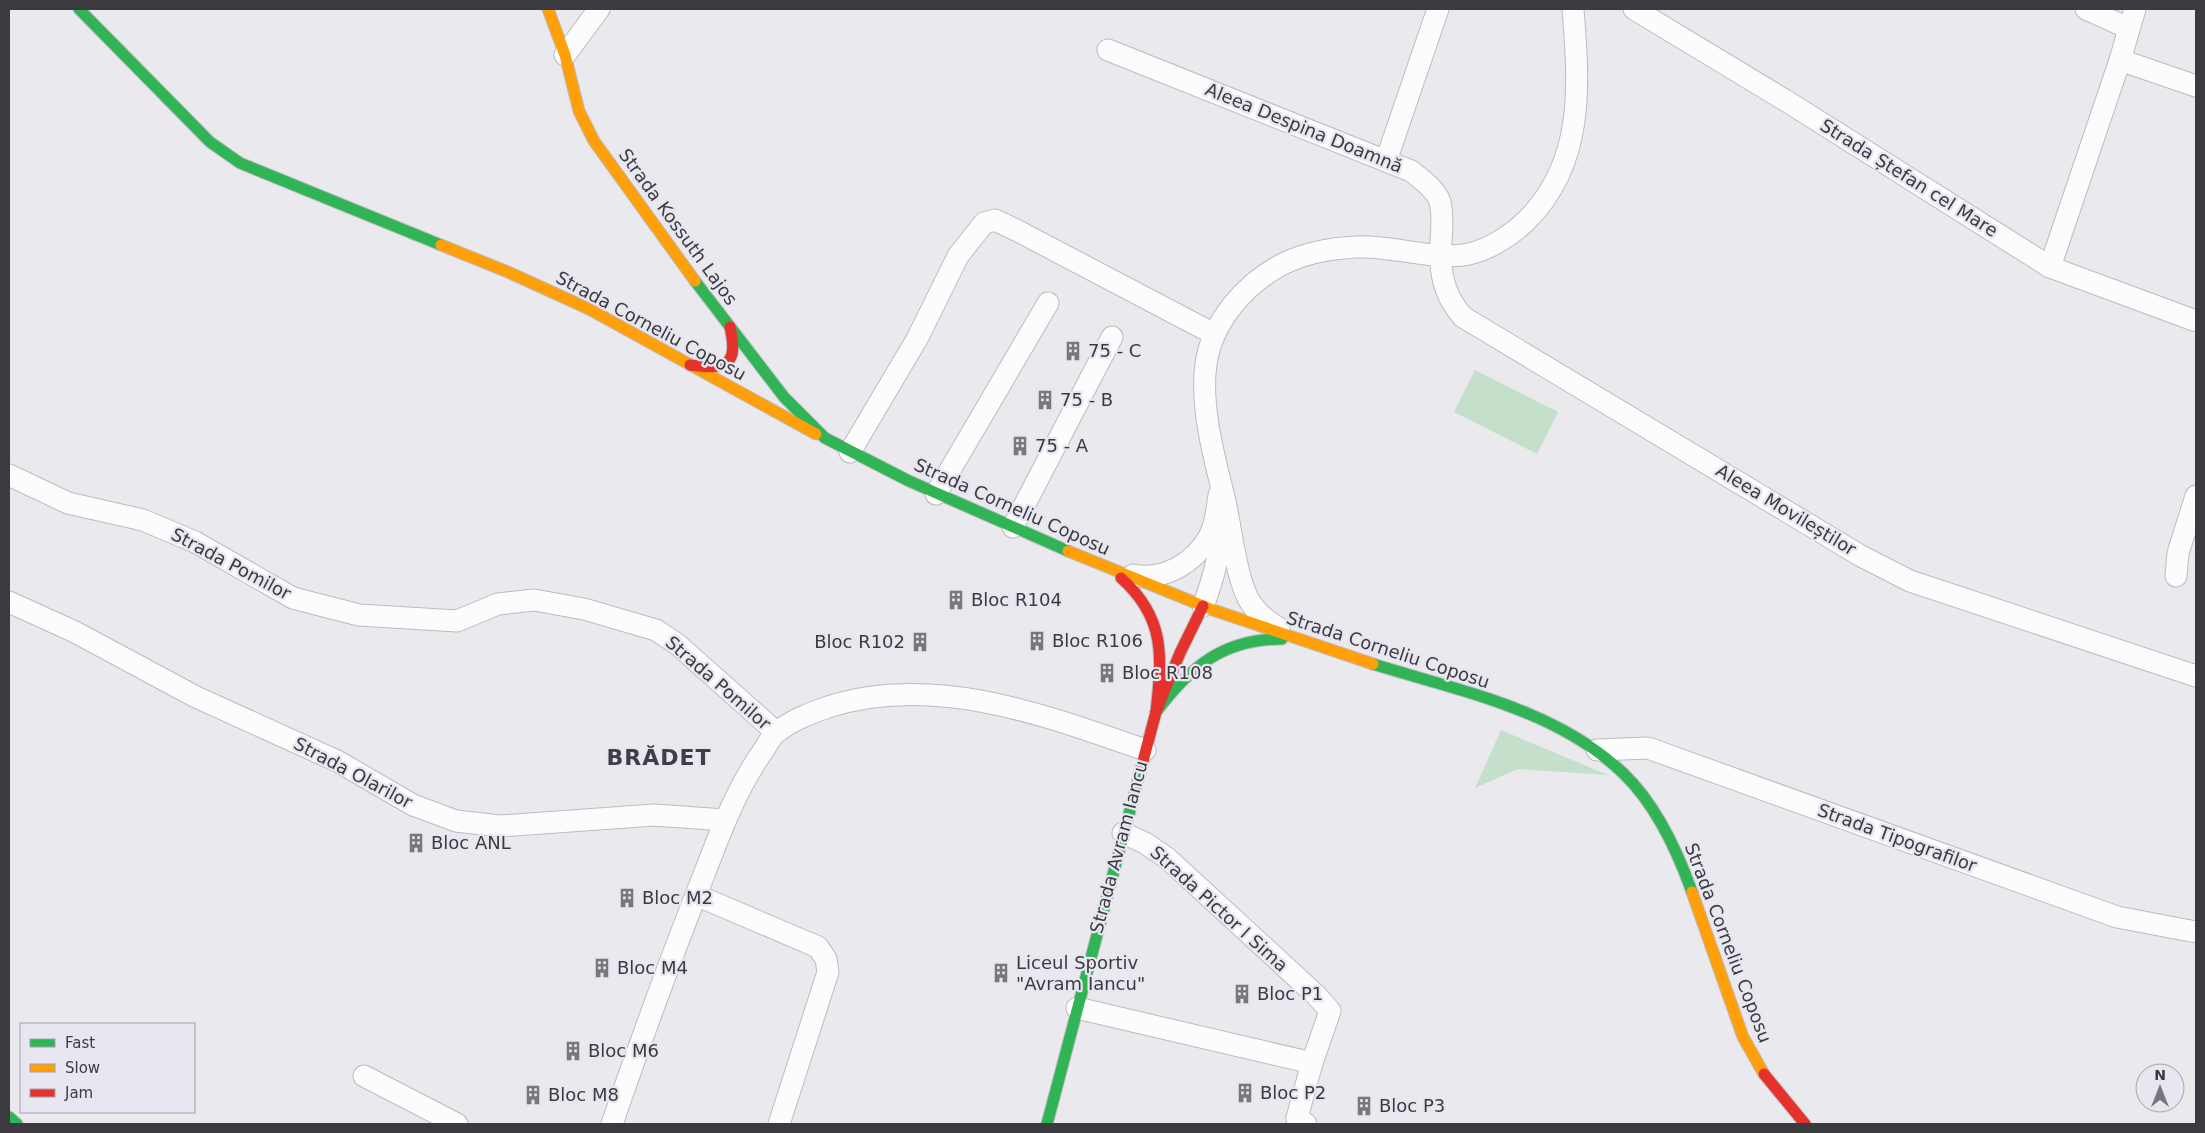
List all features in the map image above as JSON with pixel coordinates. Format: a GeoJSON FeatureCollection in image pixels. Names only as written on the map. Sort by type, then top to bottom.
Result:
{"type":"FeatureCollection","features":[{"type":"Feature","properties":{"kind":"main road","name":"Strada Corneliu Coposu"},"geometry":{"type":"LineString","coordinates":[[79,9],[210,142],[240,163],[280,181],[508,272],[589,309],[850,452],[936,494],[1110,570],[1298,640],[1526,712],[1568,732],[1597,750],[1628,778],[1650,807],[1669,840],[1684,871],[1744,1039],[1765,1076],[1781,1098],[1805,1124]]}},
{"type":"Feature","properties":{"kind":"main road","name":"Strada Kossuth Lajos"},"geometry":{"type":"LineString","coordinates":[[548,9],[565,55],[579,111],[594,141],[730,327],[793,407],[826,439]]}},
{"type":"Feature","properties":{"kind":"main road"},"geometry":{"type":"LineString","coordinates":[[690,365],[709,368],[725,365],[734,355],[736,346],[730,327]]}},
{"type":"Feature","properties":{"kind":"main road"},"geometry":{"type":"LineString","coordinates":[[1110,570],[1131,585],[1146,603],[1154,621],[1159,643],[1161,672],[1156,712]]}},
{"type":"Feature","properties":{"kind":"main road","name":"Strada Avram Iancu"},"geometry":{"type":"LineString","coordinates":[[1047,1124],[1156,712],[1180,653],[1203,606]]}},
{"type":"Feature","properties":{"kind":"main road"},"geometry":{"type":"LineString","coordinates":[[1156,712],[1172,689],[1191,670],[1228,647],[1251,639],[1298,640]]}},
{"type":"Feature","properties":{"kind":"main road"},"geometry":{"type":"LineString","coordinates":[[9,1117],[17,1124]]}},
{"type":"Feature","properties":{"kind":"street"},"geometry":{"type":"LineString","coordinates":[[565,55],[599,9]]}},
{"type":"Feature","properties":{"kind":"street"},"geometry":{"type":"LineString","coordinates":[[1386,161],[1438,9]]}},
{"type":"Feature","properties":{"kind":"street"},"geometry":{"type":"LineString","coordinates":[[1298,640],[1266,620],[1250,604],[1242,583],[1220,482],[1206,405],[1206,364],[1214,334],[1234,303],[1256,282],[1283,264],[1313,253],[1358,247],[1440,254],[1469,254],[1517,230],[1543,204],[1560,175],[1570,147],[1575,116],[1573,9]]}},
{"type":"Feature","properties":{"kind":"street"},"geometry":{"type":"LineString","coordinates":[[2050,268],[2120,60],[2131,19],[2086,9]]}},
{"type":"Feature","properties":{"kind":"street","name":"Strada Ștefan cel Mare"},"geometry":{"type":"LineString","coordinates":[[1640,10],[2050,268],[2196,321]]}},
{"type":"Feature","properties":{"kind":"street","name":"Aleea Despina Doamnă"},"geometry":{"type":"LineString","coordinates":[[1108,50],[1411,171],[1426,182],[1440,201],[1442,225],[1440,254]]}},
{"type":"Feature","properties":{"kind":"street"},"geometry":{"type":"LineString","coordinates":[[2120,60],[2196,86]]}},
{"type":"Feature","properties":{"kind":"street"},"geometry":{"type":"LineString","coordinates":[[850,452],[917,339],[958,256],[984,223],[991,220],[1016,230],[1214,334]]}},
{"type":"Feature","properties":{"kind":"street","name":"Aleea Movileștilor"},"geometry":{"type":"LineString","coordinates":[[1440,254],[1445,288],[1452,305],[1463,316],[1860,556],[1910,581],[2196,676]]}},
{"type":"Feature","properties":{"kind":"street"},"geometry":{"type":"LineString","coordinates":[[936,494],[1048,303]]}},
{"type":"Feature","properties":{"kind":"street"},"geometry":{"type":"LineString","coordinates":[[1013,528],[1112,338]]}},
{"type":"Feature","properties":{"kind":"street","name":"Strada Pomilor"},"geometry":{"type":"LineString","coordinates":[[9,475],[68,503],[143,520],[195,542],[294,598],[359,614],[458,621],[498,604],[534,600],[584,608],[656,630],[677,644],[776,732]]}},
{"type":"Feature","properties":{"kind":"street"},"geometry":{"type":"LineString","coordinates":[[1110,570],[1139,576],[1158,575],[1172,571],[1186,563],[1198,553],[1210,536],[1216,516],[1220,482]]}},
{"type":"Feature","properties":{"kind":"street"},"geometry":{"type":"LineString","coordinates":[[1203,606],[1212,582],[1218,554],[1222,522],[1220,482]]}},
{"type":"Feature","properties":{"kind":"street"},"geometry":{"type":"LineString","coordinates":[[2176,576],[2178,554],[2196,496]]}},
{"type":"Feature","properties":{"kind":"street","name":"Strada Olarilor"},"geometry":{"type":"LineString","coordinates":[[9,602],[75,632],[196,697],[337,761],[413,805],[456,821],[500,826],[654,815],[725,820]]}},
{"type":"Feature","properties":{"kind":"street"},"geometry":{"type":"LineString","coordinates":[[612,1124],[725,820],[746,775],[776,732],[805,715],[852,700],[915,694],[968,699],[1042,714],[1145,750]]}},
{"type":"Feature","properties":{"kind":"street","name":"Strada Tipografilor"},"geometry":{"type":"LineString","coordinates":[[1597,750],[1648,748],[2117,917],[2196,932]]}},
{"type":"Feature","properties":{"kind":"street","name":"Strada Pictor I Sima"},"geometry":{"type":"LineString","coordinates":[[1123,833],[1145,843],[1167,858],[1317,996],[1330,1011],[1312,1063],[1300,1122]]}},
{"type":"Feature","properties":{"kind":"street"},"geometry":{"type":"LineString","coordinates":[[696,894],[818,947],[826,959],[828,972],[779,1124]]}},
{"type":"Feature","properties":{"kind":"street"},"geometry":{"type":"LineString","coordinates":[[1077,1008],[1312,1063]]}},
{"type":"Feature","properties":{"kind":"street"},"geometry":{"type":"LineString","coordinates":[[364,1076],[457,1124]]}},
{"type":"Feature","properties":{"kind":"green space"},"geometry":{"type":"Polygon","coordinates":[[[1475,370],[1558,412],[1537,454],[1454,412],[1475,370]]]}},
{"type":"Feature","properties":{"kind":"green space"},"geometry":{"type":"Polygon","coordinates":[[[1501,730],[1608,775],[1518,769],[1475,788],[1501,730]]]}},
{"type":"Feature","properties":{"kind":"traffic: fast"},"geometry":{"type":"LineString","coordinates":[[79,9],[210,142],[240,163],[441,245]]}},
{"type":"Feature","properties":{"kind":"traffic: fast"},"geometry":{"type":"LineString","coordinates":[[695,281],[784,397],[825,438],[909,481],[1068,551]]}},
{"type":"Feature","properties":{"kind":"traffic: fast"},"geometry":{"type":"LineString","coordinates":[[1156,712],[1195,669],[1225,650],[1261,640],[1282,639]]}},
{"type":"Feature","properties":{"kind":"traffic: fast"},"geometry":{"type":"LineString","coordinates":[[1373,664],[1506,705],[1569,733],[1598,752],[1624,774],[1656,814],[1680,860],[1692,892]]}},
{"type":"Feature","properties":{"kind":"traffic: fast"},"geometry":{"type":"LineString","coordinates":[[1047,1124],[1142,765]]}},
{"type":"Feature","properties":{"kind":"traffic: fast"},"geometry":{"type":"LineString","coordinates":[[9,1117],[17,1124]]}},
{"type":"Feature","properties":{"kind":"traffic: slow"},"geometry":{"type":"LineString","coordinates":[[548,9],[565,55],[579,111],[594,141],[695,281]]}},
{"type":"Feature","properties":{"kind":"traffic: slow"},"geometry":{"type":"LineString","coordinates":[[441,245],[508,272],[589,309],[816,434]]}},
{"type":"Feature","properties":{"kind":"traffic: slow"},"geometry":{"type":"LineString","coordinates":[[1068,551],[1213,610],[1373,664]]}},
{"type":"Feature","properties":{"kind":"traffic: slow"},"geometry":{"type":"LineString","coordinates":[[1692,892],[1743,1037],[1764,1074]]}},
{"type":"Feature","properties":{"kind":"traffic: jam"},"geometry":{"type":"LineString","coordinates":[[690,365],[713,367],[727,362],[733,350],[730,327]]}},
{"type":"Feature","properties":{"kind":"traffic: jam"},"geometry":{"type":"LineString","coordinates":[[1121,578],[1136,593],[1146,608],[1158,639],[1159,673],[1156,712]]}},
{"type":"Feature","properties":{"kind":"traffic: jam"},"geometry":{"type":"LineString","coordinates":[[1142,765],[1156,712],[1180,653],[1203,606]]}},
{"type":"Feature","properties":{"kind":"traffic: jam"},"geometry":{"type":"LineString","coordinates":[[1764,1074],[1805,1124]]}},
{"type":"Feature","properties":{"kind":"place","name":"75 - C"},"geometry":{"type":"Point","coordinates":[1073,351]}},
{"type":"Feature","properties":{"kind":"place","name":"75 - B"},"geometry":{"type":"Point","coordinates":[1045,400]}},
{"type":"Feature","properties":{"kind":"place","name":"75 - A"},"geometry":{"type":"Point","coordinates":[1020,446]}},
{"type":"Feature","properties":{"kind":"place","name":"Bloc R104"},"geometry":{"type":"Point","coordinates":[956,600]}},
{"type":"Feature","properties":{"kind":"place","name":"Bloc R106"},"geometry":{"type":"Point","coordinates":[1037,641]}},
{"type":"Feature","properties":{"kind":"place","name":"Bloc R102"},"geometry":{"type":"Point","coordinates":[920,642]}},
{"type":"Feature","properties":{"kind":"place","name":"Bloc R108"},"geometry":{"type":"Point","coordinates":[1107,673]}},
{"type":"Feature","properties":{"kind":"place","name":"Bloc ANL"},"geometry":{"type":"Point","coordinates":[416,843]}},
{"type":"Feature","properties":{"kind":"place","name":"Bloc M2"},"geometry":{"type":"Point","coordinates":[627,898]}},
{"type":"Feature","properties":{"kind":"place","name":"Bloc M4"},"geometry":{"type":"Point","coordinates":[602,968]}},
{"type":"Feature","properties":{"kind":"place","name":"Liceul Sportiv \"Avram Iancu\""},"geometry":{"type":"Point","coordinates":[1001,973]}},
{"type":"Feature","properties":{"kind":"place","name":"Bloc P1"},"geometry":{"type":"Point","coordinates":[1242,994]}},
{"type":"Feature","properties":{"kind":"place","name":"Bloc M6"},"geometry":{"type":"Point","coordinates":[573,1051]}},
{"type":"Feature","properties":{"kind":"place","name":"Bloc P2"},"geometry":{"type":"Point","coordinates":[1245,1093]}},
{"type":"Feature","properties":{"kind":"place","name":"Bloc M8"},"geometry":{"type":"Point","coordinates":[533,1095]}},
{"type":"Feature","properties":{"kind":"place","name":"Bloc P3"},"geometry":{"type":"Point","coordinates":[1364,1106]}},
{"type":"Feature","properties":{"kind":"district","name":"BRĂDET"},"geometry":{"type":"Point","coordinates":[659,757]}}]}
